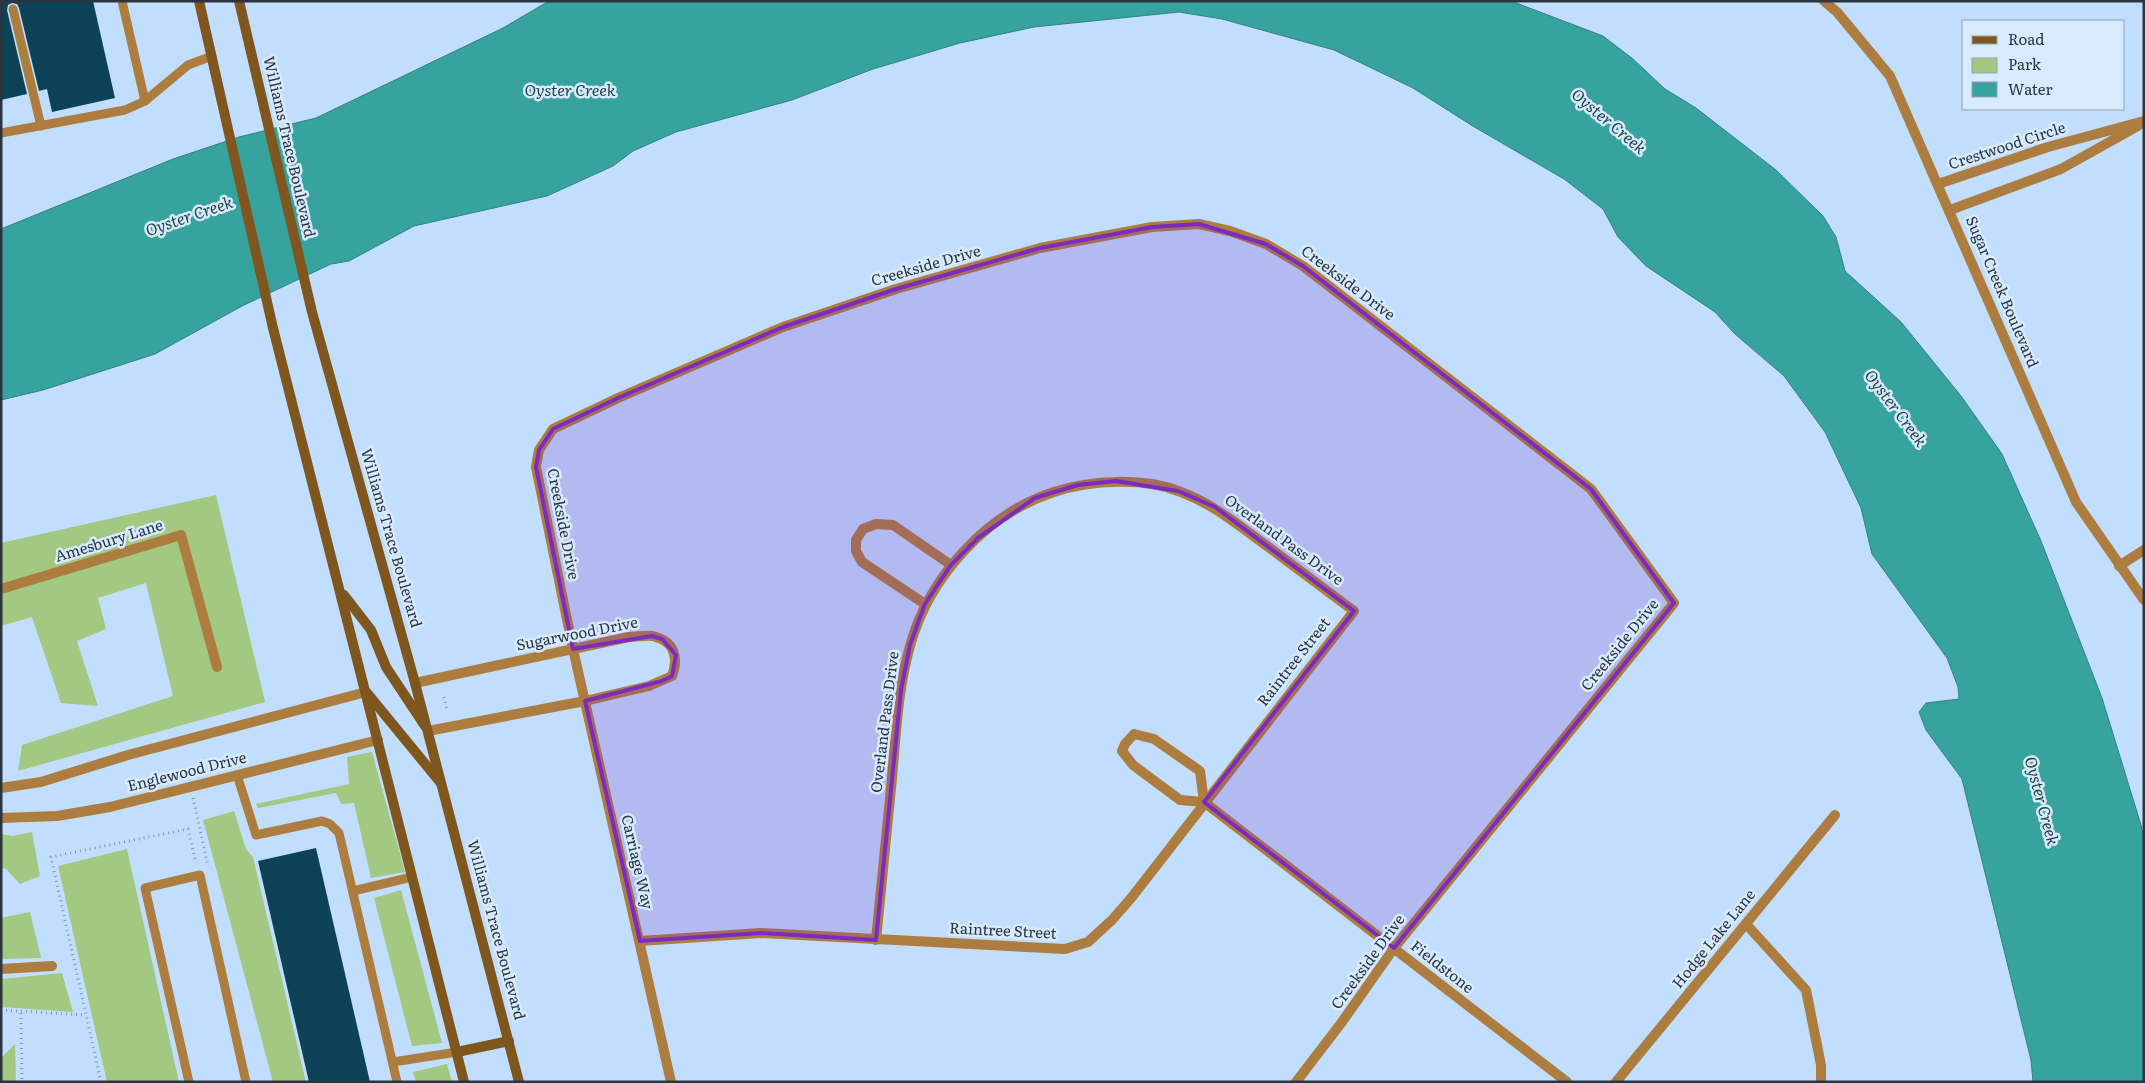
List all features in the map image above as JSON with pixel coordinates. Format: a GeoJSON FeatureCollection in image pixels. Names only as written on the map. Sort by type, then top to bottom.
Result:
{"type":"FeatureCollection","features":[{"type":"Feature","properties":{"kind":"main road"},"geometry":{"type":"LineString","coordinates":[[198,1],[273,328],[464,1082]]}},
{"type":"Feature","properties":{"kind":"main road","name":"Williams Trace Boulevard"},"geometry":{"type":"LineString","coordinates":[[239,1],[312,312],[416,683],[519,1082]]}},
{"type":"Feature","properties":{"kind":"main road"},"geometry":{"type":"LineString","coordinates":[[341,592],[372,630],[386,667],[428,731]]}},
{"type":"Feature","properties":{"kind":"main road"},"geometry":{"type":"LineString","coordinates":[[366,692],[442,785]]}},
{"type":"Feature","properties":{"kind":"main road"},"geometry":{"type":"LineString","coordinates":[[456,1052],[509,1041]]}},
{"type":"Feature","properties":{"kind":"street","name":"Sugar Creek Boulevard"},"geometry":{"type":"LineString","coordinates":[[1824,1],[1837,12],[1890,76],[2076,502],[2144,600]]}},
{"type":"Feature","properties":{"kind":"street","name":"Crestwood Circle"},"geometry":{"type":"LineString","coordinates":[[1938,184],[2048,147],[2144,122]]}},
{"type":"Feature","properties":{"kind":"street","name":"Crestwood Circle"},"geometry":{"type":"LineString","coordinates":[[1950,210],[2062,169],[2144,122]]}},
{"type":"Feature","properties":{"kind":"street","name":"Creekside Drive"},"geometry":{"type":"LineString","coordinates":[[573,648],[536,467],[539,450],[553,429],[618,398],[783,327],[896,289],[1040,248],[1152,227],[1199,224],[1230,231],[1266,244],[1303,266],[1591,489],[1674,602],[1394,948],[1342,1022],[1296,1082]]}},
{"type":"Feature","properties":{"kind":"street","name":"Overland Pass Drive"},"geometry":{"type":"LineString","coordinates":[[876,940],[901,690],[910,645],[925,604],[951,565],[984,533],[1005,517],[1035,498],[1078,485],[1116,481],[1178,490],[1215,508],[1354,610]]}},
{"type":"Feature","properties":{"kind":"street"},"geometry":{"type":"LineString","coordinates":[[925,604],[862,562],[856,551],[856,540],[863,529],[876,524],[893,525],[951,565]]}},
{"type":"Feature","properties":{"kind":"street","name":"Amesbury Lane"},"geometry":{"type":"LineString","coordinates":[[1,589],[181,535],[217,667]]}},
{"type":"Feature","properties":{"kind":"street"},"geometry":{"type":"LineString","coordinates":[[2119,566],[2144,550]]}},
{"type":"Feature","properties":{"kind":"street","name":"Raintree Street"},"geometry":{"type":"LineString","coordinates":[[640,941],[761,933],[1065,949],[1088,942],[1112,920],[1132,897],[1354,610]]}},
{"type":"Feature","properties":{"kind":"street","name":"Sugarwood Drive"},"geometry":{"type":"LineString","coordinates":[[416,683],[629,637],[652,636],[662,639],[676,655],[676,665],[672,676],[662,681],[585,701],[428,731]]}},
{"type":"Feature","properties":{"kind":"street","name":"Carriage Way"},"geometry":{"type":"LineString","coordinates":[[573,648],[671,1082]]}},
{"type":"Feature","properties":{"kind":"street","name":"Englewood Drive"},"geometry":{"type":"LineString","coordinates":[[1,788],[41,782],[128,755],[366,692]]}},
{"type":"Feature","properties":{"kind":"street"},"geometry":{"type":"LineString","coordinates":[[1134,734],[1154,738],[1200,772],[1204,802],[1180,800],[1133,766],[1122,751],[1125,744],[1134,734]]}},
{"type":"Feature","properties":{"kind":"street","name":"Englewood Drive"},"geometry":{"type":"LineString","coordinates":[[1,818],[57,816],[110,807],[378,740]]}},
{"type":"Feature","properties":{"kind":"street","name":"Fieldstone"},"geometry":{"type":"LineString","coordinates":[[1204,802],[1568,1082]]}},
{"type":"Feature","properties":{"kind":"street","name":"Hodge Lake Lane"},"geometry":{"type":"LineString","coordinates":[[1616,1082],[1834,815]]}},
{"type":"Feature","properties":{"kind":"street"},"geometry":{"type":"LineString","coordinates":[[1746,924],[1806,990],[1821,1065],[1821,1082]]}},
{"type":"Feature","properties":{"kind":"street"},"geometry":{"type":"LineString","coordinates":[[1,969],[52,966]]}},
{"type":"Feature","properties":{"kind":"lane"},"geometry":{"type":"LineString","coordinates":[[122,1],[145,100]]}},
{"type":"Feature","properties":{"kind":"lane"},"geometry":{"type":"LineString","coordinates":[[13,8],[40,126]]}},
{"type":"Feature","properties":{"kind":"lane"},"geometry":{"type":"LineString","coordinates":[[1,133],[125,110],[145,100],[188,65],[212,56]]}},
{"type":"Feature","properties":{"kind":"lane"},"geometry":{"type":"LineString","coordinates":[[237,775],[256,835],[322,821],[336,828],[339,833],[398,1082]]}},
{"type":"Feature","properties":{"kind":"lane"},"geometry":{"type":"LineString","coordinates":[[189,1082],[145,888],[200,875],[246,1082]]}},
{"type":"Feature","properties":{"kind":"lane"},"geometry":{"type":"LineString","coordinates":[[353,891],[412,877]]}},
{"type":"Feature","properties":{"kind":"lane"},"geometry":{"type":"LineString","coordinates":[[393,1062],[456,1052]]}},
{"type":"Feature","properties":{"kind":"path"},"geometry":{"type":"LineString","coordinates":[[444,696],[447,710]]}},
{"type":"Feature","properties":{"kind":"path"},"geometry":{"type":"LineString","coordinates":[[101,1082],[51,857],[188,829],[200,875]]}},
{"type":"Feature","properties":{"kind":"path"},"geometry":{"type":"LineString","coordinates":[[1,1010],[21,1013],[86,1015]]}},
{"type":"Feature","properties":{"kind":"path"},"geometry":{"type":"LineString","coordinates":[[21,1013],[22,1082]]}},
{"type":"Feature","properties":{"kind":"highlighted area"},"geometry":{"type":"Polygon","coordinates":[[[1199,224],[1266,244],[1303,266],[1591,489],[1674,603],[1394,948],[1204,802],[1354,611],[1215,507],[1178,491],[1116,481],[1078,485],[1035,498],[978,538],[951,565],[925,604],[910,645],[901,690],[876,940],[761,933],[640,941],[585,701],[662,681],[672,676],[676,655],[662,639],[652,636],[573,649],[536,467],[539,450],[553,429],[618,398],[783,327],[896,289],[1040,248],[1152,227],[1199,224]]]}},
{"type":"Feature","properties":{"kind":"green space"},"geometry":{"type":"Polygon","coordinates":[[[216,495],[265,702],[18,771],[22,745],[173,696],[146,583],[98,598],[106,629],[77,641],[98,706],[61,703],[32,617],[1,626],[1,543],[216,495]]]}},
{"type":"Feature","properties":{"kind":"green space"},"geometry":{"type":"Polygon","coordinates":[[[372,752],[405,872],[371,878],[354,803],[341,804],[336,793],[258,808],[256,804],[349,784],[347,757],[372,752]]]}},
{"type":"Feature","properties":{"kind":"green space"},"geometry":{"type":"Polygon","coordinates":[[[234,811],[246,849],[253,857],[306,1082],[273,1082],[203,820],[234,811]]]}},
{"type":"Feature","properties":{"kind":"green space"},"geometry":{"type":"Polygon","coordinates":[[[32,832],[40,876],[20,884],[6,869],[1,868],[1,834],[13,836],[32,832]]]}},
{"type":"Feature","properties":{"kind":"green space"},"geometry":{"type":"Polygon","coordinates":[[[127,849],[179,1082],[107,1082],[58,866],[127,849]]]}},
{"type":"Feature","properties":{"kind":"green space"},"geometry":{"type":"Polygon","coordinates":[[[401,890],[442,1043],[412,1046],[374,898],[401,890]]]}},
{"type":"Feature","properties":{"kind":"green space"},"geometry":{"type":"Polygon","coordinates":[[[30,912],[41,958],[1,959],[1,918],[30,912]]]}},
{"type":"Feature","properties":{"kind":"green space"},"geometry":{"type":"Polygon","coordinates":[[[62,973],[73,1012],[1,1007],[1,979],[62,973]]]}},
{"type":"Feature","properties":{"kind":"green space"},"geometry":{"type":"Polygon","coordinates":[[[15,1044],[16,1082],[1,1082],[1,1058],[15,1044]]]}},
{"type":"Feature","properties":{"kind":"green space"},"geometry":{"type":"Polygon","coordinates":[[[447,1064],[452,1082],[416,1082],[413,1072],[447,1064]]]}},
{"type":"Feature","properties":{"kind":"water","name":"Oyster Creek"},"geometry":{"type":"Polygon","coordinates":[[[549,1],[1511,1],[1603,36],[1633,59],[1665,89],[1696,108],[1776,170],[1823,216],[1836,237],[1845,271],[1901,322],[1961,396],[2002,454],[2041,541],[2102,698],[2141,825],[2144,840],[2144,1082],[2033,1082],[2031,1060],[1962,779],[1926,730],[1919,712],[1926,703],[1959,699],[1958,687],[1947,658],[1872,554],[1861,508],[1825,432],[1784,376],[1735,334],[1715,312],[1646,266],[1618,237],[1603,209],[1564,179],[1471,125],[1413,88],[1334,50],[1222,19],[1179,12],[1034,27],[960,43],[873,69],[792,100],[676,132],[633,151],[613,166],[547,196],[414,226],[349,261],[331,264],[242,306],[155,354],[43,390],[1,400],[1,229],[173,159],[239,137],[316,118],[503,28],[549,1]]]}},
{"type":"Feature","properties":{"kind":"building"},"geometry":{"type":"Polygon","coordinates":[[[1,1],[93,1],[115,98],[52,112],[47,89],[39,91],[19,8],[17,4],[12,3],[8,5],[7,10],[27,94],[1,100],[1,1]]]}},
{"type":"Feature","properties":{"kind":"building"},"geometry":{"type":"Polygon","coordinates":[[[316,848],[370,1082],[309,1082],[258,861],[316,848]]]}}]}
